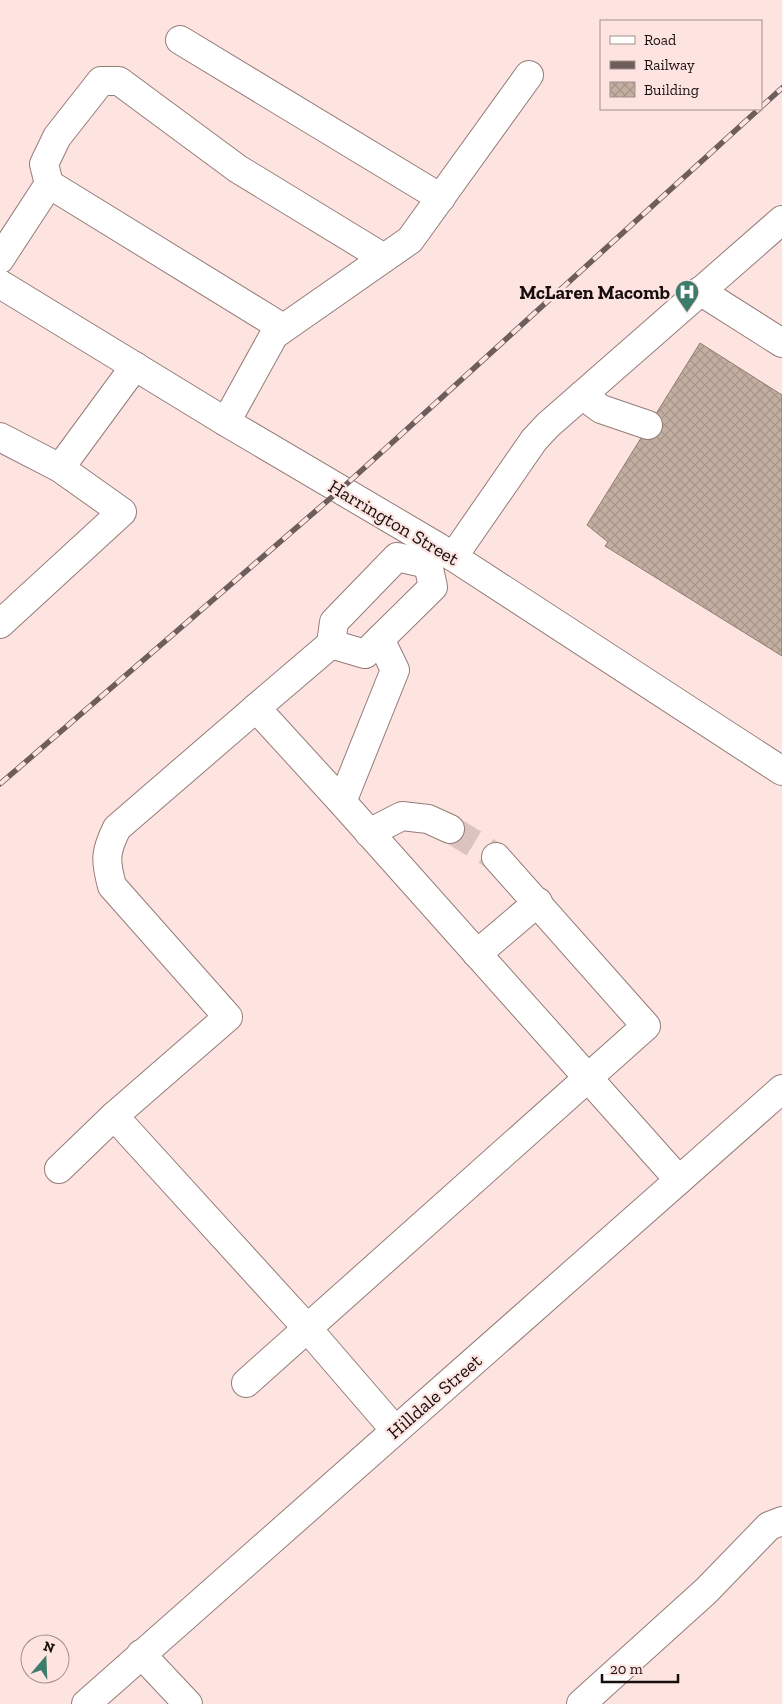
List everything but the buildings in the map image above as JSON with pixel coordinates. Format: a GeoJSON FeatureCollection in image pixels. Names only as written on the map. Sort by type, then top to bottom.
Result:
{"type":"FeatureCollection","features":[{"type":"Feature","properties":{"kind":"street"},"geometry":{"type":"LineString","coordinates":[[180,40],[441,198]]}},
{"type":"Feature","properties":{"kind":"street"},"geometry":{"type":"LineString","coordinates":[[226,422],[274,335],[410,240],[529,75]]}},
{"type":"Feature","properties":{"kind":"street"},"geometry":{"type":"LineString","coordinates":[[283,328],[49,184],[44,164],[57,137],[101,81],[120,81],[238,169],[384,258]]}},
{"type":"Feature","properties":{"kind":"street"},"geometry":{"type":"LineString","coordinates":[[0,259],[49,184]]}},
{"type":"Feature","properties":{"kind":"street"},"geometry":{"type":"LineString","coordinates":[[331,644],[365,654],[433,588],[440,556],[548,425],[782,220]]}},
{"type":"Feature","properties":{"kind":"street","name":"Harrington Street"},"geometry":{"type":"LineString","coordinates":[[0,284],[226,422],[782,771]]}},
{"type":"Feature","properties":{"kind":"street"},"geometry":{"type":"LineString","coordinates":[[700,292],[782,343]]}},
{"type":"Feature","properties":{"kind":"street"},"geometry":{"type":"LineString","coordinates":[[60,468],[135,366]]}},
{"type":"Feature","properties":{"kind":"street"},"geometry":{"type":"LineString","coordinates":[[582,396],[601,409],[648,426]]}},
{"type":"Feature","properties":{"kind":"street"},"geometry":{"type":"LineString","coordinates":[[0,437],[60,468],[122,512],[0,624]]}},
{"type":"Feature","properties":{"kind":"street"},"geometry":{"type":"LineString","coordinates":[[58,1169],[114,1116],[228,1017],[112,886],[106,864],[109,844],[117,828],[331,644],[334,622],[398,557],[440,556]]}},
{"type":"Feature","properties":{"kind":"street"},"geometry":{"type":"LineString","coordinates":[[342,802],[395,670],[380,639]]}},
{"type":"Feature","properties":{"kind":"street"},"geometry":{"type":"LineString","coordinates":[[256,708],[679,1180]]}},
{"type":"Feature","properties":{"kind":"street"},"geometry":{"type":"LineString","coordinates":[[369,833],[402,816],[428,818],[450,829]]}},
{"type":"Feature","properties":{"kind":"street"},"geometry":{"type":"LineString","coordinates":[[246,1383],[646,1026],[538,902],[496,857]]}},
{"type":"Feature","properties":{"kind":"street"},"geometry":{"type":"LineString","coordinates":[[477,954],[538,902]]}},
{"type":"Feature","properties":{"kind":"street","name":"Hilldale Street"},"geometry":{"type":"LineString","coordinates":[[86,1704],[782,1089]]}},
{"type":"Feature","properties":{"kind":"street"},"geometry":{"type":"LineString","coordinates":[[114,1116],[307,1328],[395,1430]]}},
{"type":"Feature","properties":{"kind":"street"},"geometry":{"type":"LineString","coordinates":[[581,1704],[706,1591],[769,1526],[782,1522]]}},
{"type":"Feature","properties":{"kind":"street"},"geometry":{"type":"LineString","coordinates":[[141,1654],[188,1704]]}},
{"type":"Feature","properties":{"kind":"tunnel"},"geometry":{"type":"LineString","coordinates":[[450,829],[496,857]]}},
{"type":"Feature","properties":{"kind":"railway"},"geometry":{"type":"LineString","coordinates":[[762,106],[782,88]]}},
{"type":"Feature","properties":{"kind":"railway"},"geometry":{"type":"LineString","coordinates":[[0,784],[340,490],[758,110]]}},
{"type":"Feature","properties":{"kind":"place","name":"McLaren Macomb"},"geometry":{"type":"Point","coordinates":[687,313]}}]}
